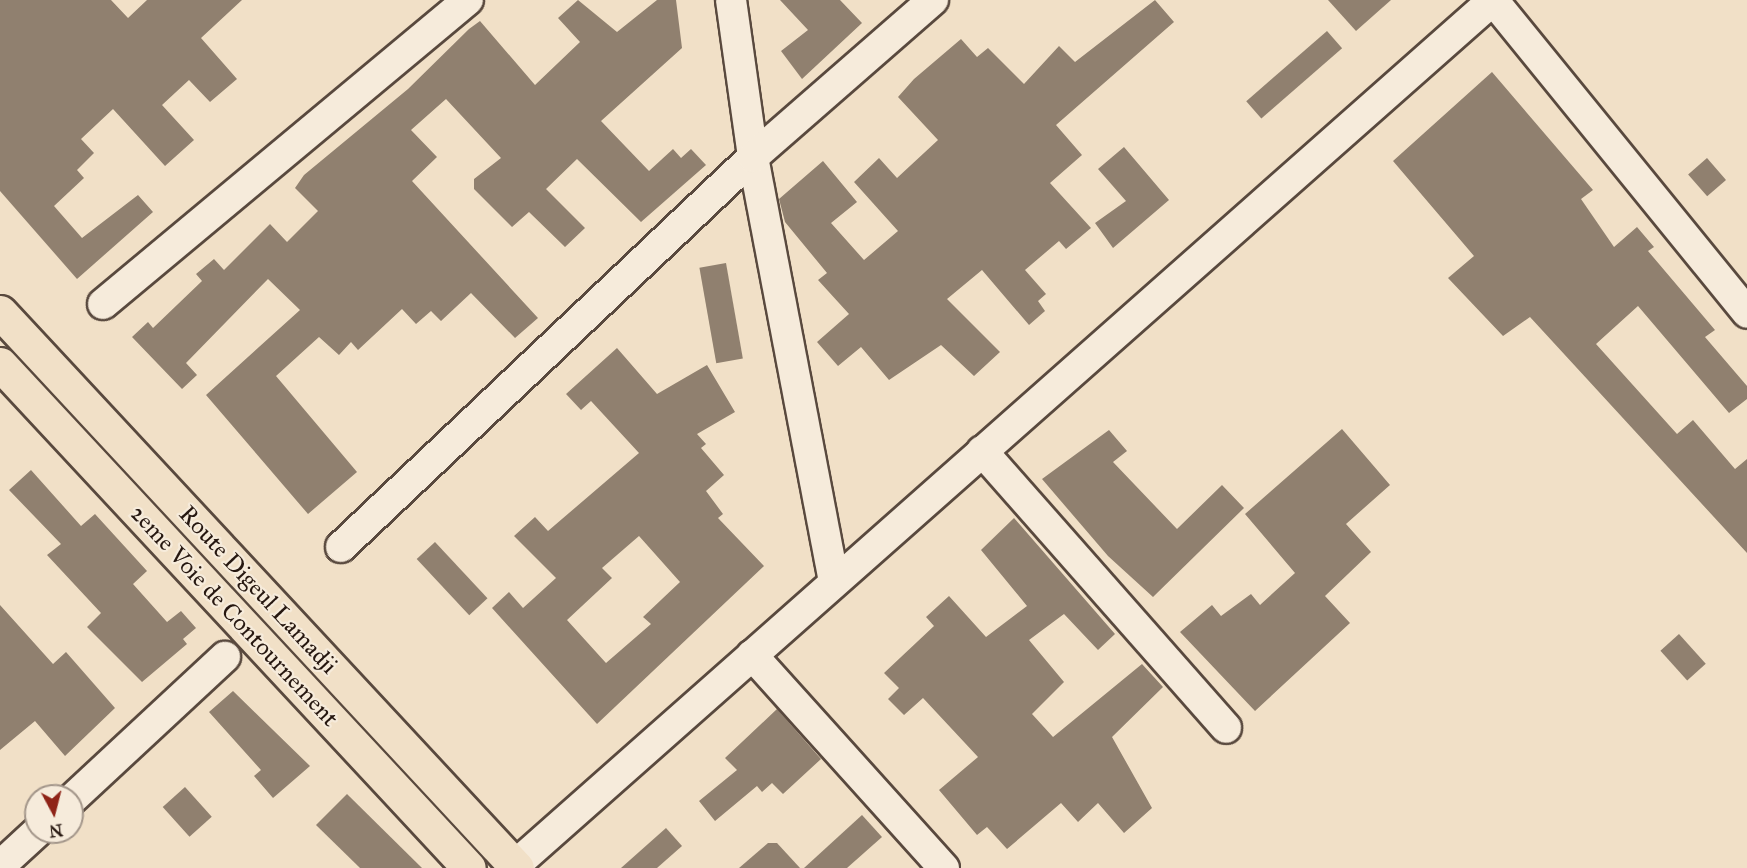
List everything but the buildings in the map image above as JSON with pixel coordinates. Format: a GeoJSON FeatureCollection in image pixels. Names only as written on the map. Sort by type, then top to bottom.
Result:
{"type":"FeatureCollection","features":[{"type":"Feature","properties":{"kind":"main road","name":"Route Digeul Lamadji"},"geometry":{"type":"LineString","coordinates":[[0,312],[514,867]]}},
{"type":"Feature","properties":{"kind":"main road","name":"2eme Voie de Contournement"},"geometry":{"type":"LineString","coordinates":[[0,364],[469,868]]}},
{"type":"Feature","properties":{"kind":"street"},"geometry":{"type":"LineString","coordinates":[[103,304],[468,0]]}},
{"type":"Feature","properties":{"kind":"street"},"geometry":{"type":"LineString","coordinates":[[731,0],[753,158],[834,581]]}},
{"type":"Feature","properties":{"kind":"street"},"geometry":{"type":"LineString","coordinates":[[342,548],[753,158],[933,0]]}},
{"type":"Feature","properties":{"kind":"street"},"geometry":{"type":"LineString","coordinates":[[514,867],[834,581],[1493,0],[1747,313]]}},
{"type":"Feature","properties":{"kind":"street"},"geometry":{"type":"LineString","coordinates":[[981,451],[1226,728]]}},
{"type":"Feature","properties":{"kind":"street"},"geometry":{"type":"LineString","coordinates":[[752,655],[944,868]]}},
{"type":"Feature","properties":{"kind":"street"},"geometry":{"type":"LineString","coordinates":[[84,788],[225,657]]}},
{"type":"Feature","properties":{"kind":"street"},"geometry":{"type":"LineString","coordinates":[[0,866],[24,844]]}}]}
